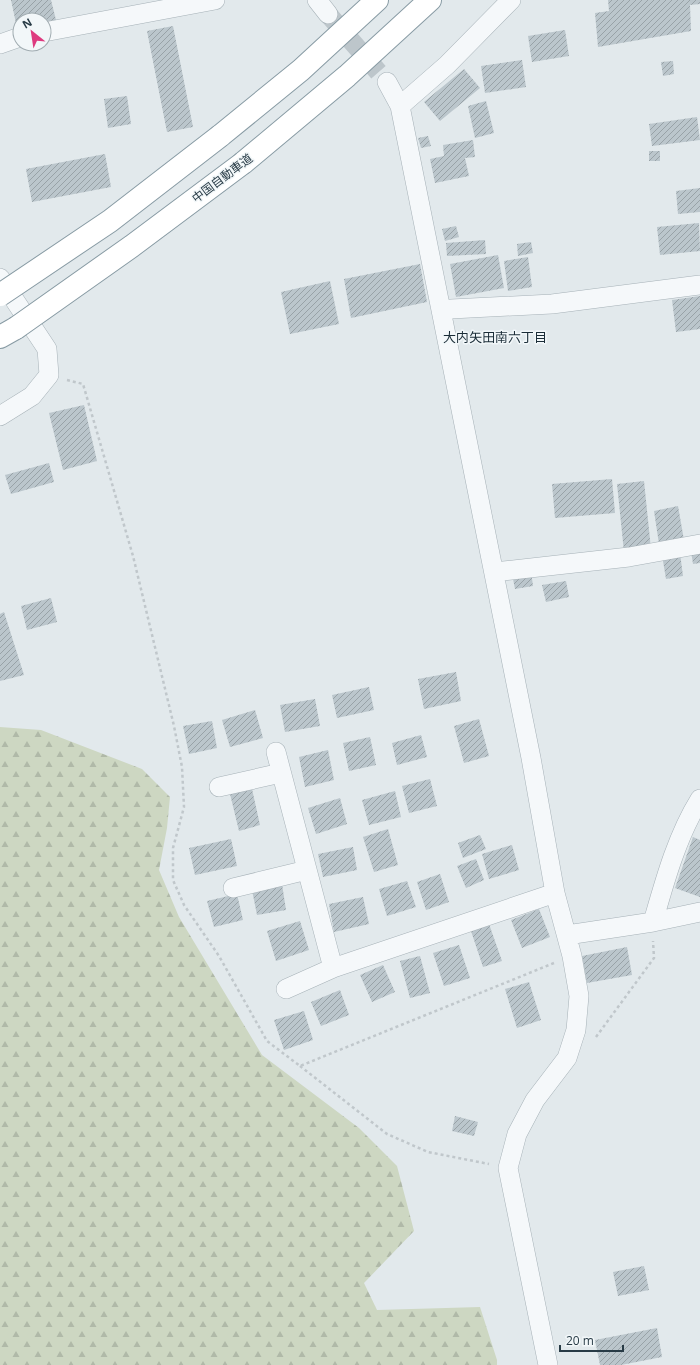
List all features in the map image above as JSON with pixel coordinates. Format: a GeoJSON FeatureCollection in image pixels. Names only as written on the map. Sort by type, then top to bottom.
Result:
{"type":"FeatureCollection","features":[{"type":"Feature","properties":{"kind":"highway"},"geometry":{"type":"LineString","coordinates":[[0,295],[110,221],[220,136],[301,70],[377,0]]}},
{"type":"Feature","properties":{"kind":"highway","name":"中国自動車道"},"geometry":{"type":"LineString","coordinates":[[8,333],[132,246],[243,163],[347,76],[430,0]]}},
{"type":"Feature","properties":{"kind":"street"},"geometry":{"type":"LineString","coordinates":[[52,31],[215,0]]}},
{"type":"Feature","properties":{"kind":"street"},"geometry":{"type":"LineString","coordinates":[[400,106],[447,65],[511,0]]}},
{"type":"Feature","properties":{"kind":"street"},"geometry":{"type":"LineString","coordinates":[[0,44],[12,40]]}},
{"type":"Feature","properties":{"kind":"street"},"geometry":{"type":"LineString","coordinates":[[387,82],[400,106],[531,758],[555,893],[572,956],[579,996],[576,1030],[567,1058],[536,1100],[516,1134],[508,1168],[548,1365]]}},
{"type":"Feature","properties":{"kind":"street"},"geometry":{"type":"LineString","coordinates":[[0,278],[47,349],[49,375],[32,396],[0,416]]}},
{"type":"Feature","properties":{"kind":"street"},"geometry":{"type":"LineString","coordinates":[[442,311],[451,309],[552,304],[700,285]]}},
{"type":"Feature","properties":{"kind":"street"},"geometry":{"type":"LineString","coordinates":[[494,572],[629,557],[700,544]]}},
{"type":"Feature","properties":{"kind":"street"},"geometry":{"type":"LineString","coordinates":[[276,752],[334,968]]}},
{"type":"Feature","properties":{"kind":"street"},"geometry":{"type":"LineString","coordinates":[[219,787],[281,773]]}},
{"type":"Feature","properties":{"kind":"street"},"geometry":{"type":"LineString","coordinates":[[653,922],[669,868],[691,814],[700,799]]}},
{"type":"Feature","properties":{"kind":"street"},"geometry":{"type":"LineString","coordinates":[[234,888],[307,870]]}},
{"type":"Feature","properties":{"kind":"street"},"geometry":{"type":"LineString","coordinates":[[286,989],[334,968],[555,893]]}},
{"type":"Feature","properties":{"kind":"street"},"geometry":{"type":"LineString","coordinates":[[567,935],[653,922],[700,912]]}},
{"type":"Feature","properties":{"kind":"path"},"geometry":{"type":"LineString","coordinates":[[593,1040],[610,1020],[654,958],[653,922]]}},
{"type":"Feature","properties":{"kind":"path"},"geometry":{"type":"LineString","coordinates":[[300,1066],[387,1134],[428,1152],[508,1168]]}},
{"type":"Feature","properties":{"kind":"green space"},"geometry":{"type":"Polygon","coordinates":[[[0,727],[41,730],[142,769],[170,797],[167,828],[159,870],[179,917],[262,1055],[359,1128],[397,1166],[414,1231],[364,1283],[377,1310],[480,1307],[497,1360],[497,1365],[0,1365],[0,727]]]}},
{"type":"Feature","properties":{"kind":"building"},"geometry":{"type":"Polygon","coordinates":[[[11,0],[51,0],[56,20],[52,21],[52,12],[14,12],[11,0]]]}},
{"type":"Feature","properties":{"kind":"building"},"geometry":{"type":"Polygon","coordinates":[[[608,0],[700,0],[700,4],[690,5],[691,31],[598,47],[595,13],[609,11],[608,0]]]}},
{"type":"Feature","properties":{"kind":"building"},"geometry":{"type":"Polygon","coordinates":[[[173,26],[193,127],[167,132],[147,31],[173,26]]]}},
{"type":"Feature","properties":{"kind":"building"},"geometry":{"type":"Polygon","coordinates":[[[565,30],[569,56],[532,62],[528,36],[565,30]]]}},
{"type":"Feature","properties":{"kind":"building"},"geometry":{"type":"Polygon","coordinates":[[[522,60],[526,87],[485,93],[481,66],[522,60]]]}},
{"type":"Feature","properties":{"kind":"building"},"geometry":{"type":"Polygon","coordinates":[[[673,61],[674,74],[663,76],[661,62],[673,61]]]}},
{"type":"Feature","properties":{"kind":"building"},"geometry":{"type":"Polygon","coordinates":[[[464,69],[480,88],[440,121],[424,102],[464,69]]]}},
{"type":"Feature","properties":{"kind":"building"},"geometry":{"type":"Polygon","coordinates":[[[127,96],[131,124],[108,128],[104,99],[127,96]]]}},
{"type":"Feature","properties":{"kind":"building"},"geometry":{"type":"Polygon","coordinates":[[[486,101],[494,133],[475,138],[468,106],[486,101]]]}},
{"type":"Feature","properties":{"kind":"building"},"geometry":{"type":"Polygon","coordinates":[[[697,117],[700,140],[652,146],[649,124],[697,117]]]}},
{"type":"Feature","properties":{"kind":"building"},"geometry":{"type":"Polygon","coordinates":[[[428,136],[431,146],[421,148],[418,138],[428,136]]]}},
{"type":"Feature","properties":{"kind":"building"},"geometry":{"type":"Polygon","coordinates":[[[473,140],[475,157],[465,158],[469,176],[435,183],[430,159],[444,156],[443,145],[473,140]]]}},
{"type":"Feature","properties":{"kind":"building"},"geometry":{"type":"Polygon","coordinates":[[[649,151],[660,151],[660,161],[649,161],[649,151]]]}},
{"type":"Feature","properties":{"kind":"building"},"geometry":{"type":"Polygon","coordinates":[[[105,154],[111,187],[32,202],[26,169],[105,154]]]}},
{"type":"Feature","properties":{"kind":"building"},"geometry":{"type":"Polygon","coordinates":[[[700,188],[700,212],[678,214],[676,191],[700,188]]]}},
{"type":"Feature","properties":{"kind":"building"},"geometry":{"type":"Polygon","coordinates":[[[699,223],[700,251],[660,255],[657,227],[699,223]]]}},
{"type":"Feature","properties":{"kind":"building"},"geometry":{"type":"Polygon","coordinates":[[[456,226],[459,237],[445,241],[442,229],[456,226]]]}},
{"type":"Feature","properties":{"kind":"building"},"geometry":{"type":"Polygon","coordinates":[[[485,240],[486,254],[447,256],[446,243],[485,240]]]}},
{"type":"Feature","properties":{"kind":"building"},"geometry":{"type":"Polygon","coordinates":[[[531,242],[533,253],[518,256],[517,244],[531,242]]]}},
{"type":"Feature","properties":{"kind":"building"},"geometry":{"type":"Polygon","coordinates":[[[498,255],[504,288],[456,297],[450,264],[498,255]]]}},
{"type":"Feature","properties":{"kind":"building"},"geometry":{"type":"Polygon","coordinates":[[[528,257],[532,287],[508,291],[504,261],[528,257]]]}},
{"type":"Feature","properties":{"kind":"building"},"geometry":{"type":"Polygon","coordinates":[[[420,264],[427,302],[351,318],[344,279],[420,264]]]}},
{"type":"Feature","properties":{"kind":"building"},"geometry":{"type":"Polygon","coordinates":[[[330,281],[339,324],[290,334],[281,292],[330,281]]]}},
{"type":"Feature","properties":{"kind":"building"},"geometry":{"type":"Polygon","coordinates":[[[700,296],[700,329],[676,332],[672,300],[700,296]]]}},
{"type":"Feature","properties":{"kind":"building"},"geometry":{"type":"Polygon","coordinates":[[[84,405],[97,461],[63,470],[49,413],[84,405]]]}},
{"type":"Feature","properties":{"kind":"building"},"geometry":{"type":"Polygon","coordinates":[[[49,463],[54,482],[11,494],[5,475],[49,463]]]}},
{"type":"Feature","properties":{"kind":"building"},"geometry":{"type":"Polygon","coordinates":[[[612,479],[615,513],[555,518],[552,484],[612,479]]]}},
{"type":"Feature","properties":{"kind":"building"},"geometry":{"type":"Polygon","coordinates":[[[644,481],[651,549],[624,552],[617,484],[644,481]]]}},
{"type":"Feature","properties":{"kind":"building"},"geometry":{"type":"Polygon","coordinates":[[[678,506],[684,540],[659,544],[654,511],[678,506]]]}},
{"type":"Feature","properties":{"kind":"building"},"geometry":{"type":"Polygon","coordinates":[[[700,549],[700,563],[693,564],[691,551],[700,549]]]}},
{"type":"Feature","properties":{"kind":"building"},"geometry":{"type":"Polygon","coordinates":[[[680,553],[683,576],[666,579],[662,555],[680,553]]]}},
{"type":"Feature","properties":{"kind":"building"},"geometry":{"type":"Polygon","coordinates":[[[531,571],[533,586],[515,589],[512,574],[531,571]]]}},
{"type":"Feature","properties":{"kind":"building"},"geometry":{"type":"Polygon","coordinates":[[[566,581],[569,597],[546,602],[542,585],[566,581]]]}},
{"type":"Feature","properties":{"kind":"building"},"geometry":{"type":"Polygon","coordinates":[[[51,598],[57,622],[27,630],[21,606],[51,598]]]}},
{"type":"Feature","properties":{"kind":"building"},"geometry":{"type":"Polygon","coordinates":[[[4,612],[24,675],[0,681],[0,614],[4,612]]]}},
{"type":"Feature","properties":{"kind":"building"},"geometry":{"type":"Polygon","coordinates":[[[456,672],[461,701],[424,709],[418,679],[456,672]]]}},
{"type":"Feature","properties":{"kind":"building"},"geometry":{"type":"Polygon","coordinates":[[[369,687],[374,710],[337,718],[332,695],[369,687]]]}},
{"type":"Feature","properties":{"kind":"building"},"geometry":{"type":"Polygon","coordinates":[[[315,699],[320,726],[285,732],[280,705],[315,699]]]}},
{"type":"Feature","properties":{"kind":"building"},"geometry":{"type":"Polygon","coordinates":[[[255,710],[263,738],[230,747],[222,720],[255,710]]]}},
{"type":"Feature","properties":{"kind":"building"},"geometry":{"type":"Polygon","coordinates":[[[479,719],[489,756],[464,763],[454,726],[479,719]]]}},
{"type":"Feature","properties":{"kind":"building"},"geometry":{"type":"Polygon","coordinates":[[[212,721],[217,748],[189,754],[183,726],[212,721]]]}},
{"type":"Feature","properties":{"kind":"building"},"geometry":{"type":"Polygon","coordinates":[[[421,735],[427,757],[397,765],[392,743],[421,735]]]}},
{"type":"Feature","properties":{"kind":"building"},"geometry":{"type":"Polygon","coordinates":[[[370,737],[376,765],[349,771],[343,743],[370,737]]]}},
{"type":"Feature","properties":{"kind":"building"},"geometry":{"type":"Polygon","coordinates":[[[328,750],[334,780],[305,787],[299,757],[328,750]]]}},
{"type":"Feature","properties":{"kind":"building"},"geometry":{"type":"Polygon","coordinates":[[[430,779],[437,806],[409,813],[402,786],[430,779]]]}},
{"type":"Feature","properties":{"kind":"building"},"geometry":{"type":"Polygon","coordinates":[[[252,789],[260,825],[239,831],[230,794],[252,789]]]}},
{"type":"Feature","properties":{"kind":"building"},"geometry":{"type":"Polygon","coordinates":[[[395,791],[401,817],[369,825],[362,800],[395,791]]]}},
{"type":"Feature","properties":{"kind":"building"},"geometry":{"type":"Polygon","coordinates":[[[340,798],[347,824],[316,834],[308,808],[340,798]]]}},
{"type":"Feature","properties":{"kind":"building"},"geometry":{"type":"Polygon","coordinates":[[[388,829],[398,865],[374,872],[363,837],[388,829]]]}},
{"type":"Feature","properties":{"kind":"building"},"geometry":{"type":"Polygon","coordinates":[[[480,835],[486,849],[463,858],[458,843],[480,835]]]}},
{"type":"Feature","properties":{"kind":"building"},"geometry":{"type":"Polygon","coordinates":[[[693,837],[700,840],[700,897],[675,888],[693,837]]]}},
{"type":"Feature","properties":{"kind":"building"},"geometry":{"type":"Polygon","coordinates":[[[231,839],[237,866],[195,875],[189,848],[231,839]]]}},
{"type":"Feature","properties":{"kind":"building"},"geometry":{"type":"Polygon","coordinates":[[[512,845],[519,870],[489,879],[482,854],[512,845]]]}},
{"type":"Feature","properties":{"kind":"building"},"geometry":{"type":"Polygon","coordinates":[[[353,847],[357,870],[323,877],[318,854],[353,847]]]}},
{"type":"Feature","properties":{"kind":"building"},"geometry":{"type":"Polygon","coordinates":[[[476,859],[484,880],[466,888],[457,866],[476,859]]]}},
{"type":"Feature","properties":{"kind":"building"},"geometry":{"type":"Polygon","coordinates":[[[440,874],[449,902],[426,910],[417,882],[440,874]]]}},
{"type":"Feature","properties":{"kind":"building"},"geometry":{"type":"Polygon","coordinates":[[[407,881],[416,907],[387,916],[379,889],[407,881]]]}},
{"type":"Feature","properties":{"kind":"building"},"geometry":{"type":"Polygon","coordinates":[[[282,884],[286,910],[257,915],[252,890],[282,884]]]}},
{"type":"Feature","properties":{"kind":"building"},"geometry":{"type":"Polygon","coordinates":[[[237,894],[243,920],[214,927],[207,901],[237,894]]]}},
{"type":"Feature","properties":{"kind":"building"},"geometry":{"type":"Polygon","coordinates":[[[363,897],[369,924],[334,932],[329,904],[363,897]]]}},
{"type":"Feature","properties":{"kind":"building"},"geometry":{"type":"Polygon","coordinates":[[[539,909],[550,937],[522,948],[511,920],[539,909]]]}},
{"type":"Feature","properties":{"kind":"building"},"geometry":{"type":"Polygon","coordinates":[[[300,921],[309,950],[276,961],[267,931],[300,921]]]}},
{"type":"Feature","properties":{"kind":"building"},"geometry":{"type":"Polygon","coordinates":[[[489,924],[502,961],[483,967],[471,931],[489,924]]]}},
{"type":"Feature","properties":{"kind":"building"},"geometry":{"type":"Polygon","coordinates":[[[459,945],[470,978],[444,986],[433,953],[459,945]]]}},
{"type":"Feature","properties":{"kind":"building"},"geometry":{"type":"Polygon","coordinates":[[[627,947],[632,975],[587,983],[582,956],[627,947]]]}},
{"type":"Feature","properties":{"kind":"building"},"geometry":{"type":"Polygon","coordinates":[[[420,956],[430,993],[410,998],[400,961],[420,956]]]}},
{"type":"Feature","properties":{"kind":"building"},"geometry":{"type":"Polygon","coordinates":[[[383,965],[395,992],[372,1002],[360,975],[383,965]]]}},
{"type":"Feature","properties":{"kind":"building"},"geometry":{"type":"Polygon","coordinates":[[[529,982],[541,1020],[517,1028],[505,989],[529,982]]]}},
{"type":"Feature","properties":{"kind":"building"},"geometry":{"type":"Polygon","coordinates":[[[340,990],[349,1015],[321,1026],[311,1002],[340,990]]]}},
{"type":"Feature","properties":{"kind":"building"},"geometry":{"type":"Polygon","coordinates":[[[304,1011],[313,1040],[284,1050],[274,1020],[304,1011]]]}},
{"type":"Feature","properties":{"kind":"building"},"geometry":{"type":"Polygon","coordinates":[[[455,1116],[478,1122],[474,1136],[452,1131],[455,1116]]]}},
{"type":"Feature","properties":{"kind":"building"},"geometry":{"type":"Polygon","coordinates":[[[644,1266],[649,1290],[618,1296],[613,1272],[644,1266]]]}},
{"type":"Feature","properties":{"kind":"building"},"geometry":{"type":"Polygon","coordinates":[[[657,1328],[662,1357],[621,1365],[600,1365],[595,1340],[657,1328]]]}},
{"type":"Feature","properties":{"kind":"tunnel"},"geometry":{"type":"LineString","coordinates":[[328,14],[387,82]]}},
{"type":"Feature","properties":{"kind":"district","name":"大内矢田南六丁目"},"geometry":{"type":"Point","coordinates":[495,337]}}]}
